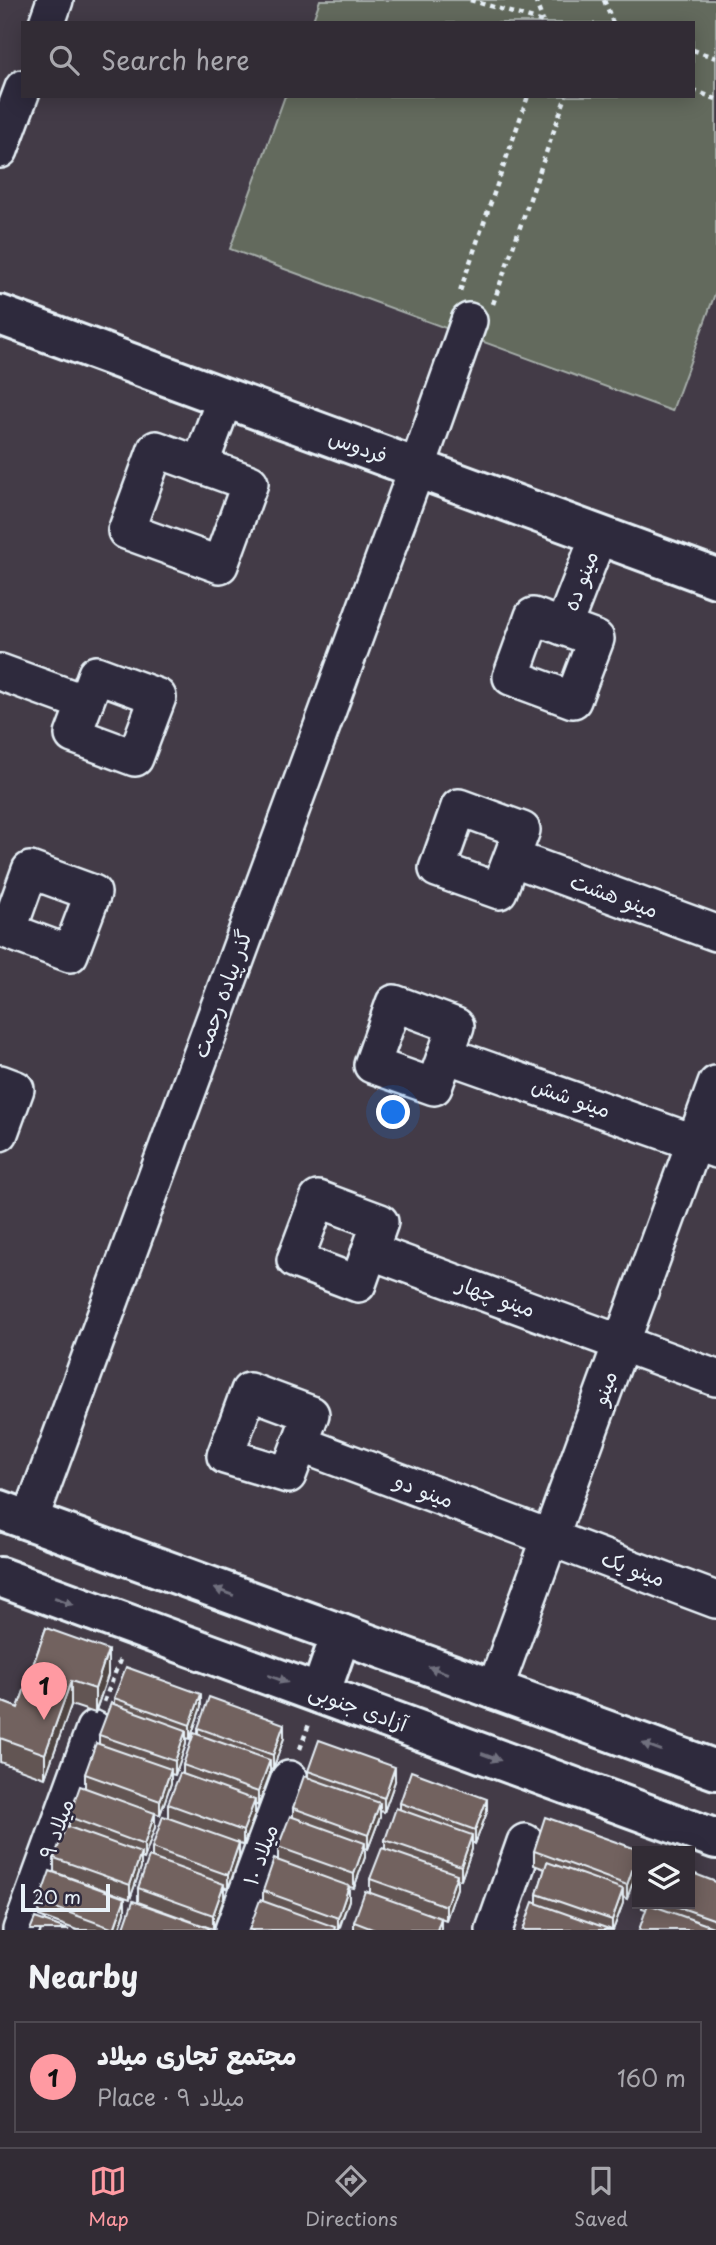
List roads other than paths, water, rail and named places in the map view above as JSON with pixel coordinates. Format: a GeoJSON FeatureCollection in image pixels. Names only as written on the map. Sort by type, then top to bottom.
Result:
{"type":"FeatureCollection","features":[{"type":"Feature","properties":{"kind":"main road","name":"فردوس"},"geometry":{"type":"LineString","coordinates":[[0,315],[716,578]]}},
{"type":"Feature","properties":{"kind":"main road"},"geometry":{"type":"LineString","coordinates":[[15,1515],[716,1770]]}},
{"type":"Feature","properties":{"kind":"main road","name":"آزادی جنوبی"},"geometry":{"type":"LineString","coordinates":[[2,1584],[133,1626],[716,1839]]}},
{"type":"Feature","properties":{"kind":"main road"},"geometry":{"type":"LineString","coordinates":[[320,1694],[341,1634]]}},
{"type":"Feature","properties":{"kind":"street"},"geometry":{"type":"LineString","coordinates":[[48,21],[55,0]]}},
{"type":"Feature","properties":{"kind":"street"},"geometry":{"type":"LineString","coordinates":[[0,150],[21,93]]}},
{"type":"Feature","properties":{"kind":"street","name":"گذر پیاده رحمت"},"geometry":{"type":"LineString","coordinates":[[15,1515],[417,468],[469,321]]}},
{"type":"Feature","properties":{"kind":"street"},"geometry":{"type":"LineString","coordinates":[[200,465],[225,398]]}},
{"type":"Feature","properties":{"kind":"street","name":"مینو ده"},"geometry":{"type":"LineString","coordinates":[[563,627],[599,535]]}},
{"type":"Feature","properties":{"kind":"street"},"geometry":{"type":"LineString","coordinates":[[0,672],[85,703]]}},
{"type":"Feature","properties":{"kind":"street","name":"مینو هشت"},"geometry":{"type":"LineString","coordinates":[[512,858],[716,933]]}},
{"type":"Feature","properties":{"kind":"street","name":"مینو شش"},"geometry":{"type":"LineString","coordinates":[[446,1055],[705,1146]]}},
{"type":"Feature","properties":{"kind":"street"},"geometry":{"type":"LineString","coordinates":[[0,1083],[16,1089],[0,1133]]}},
{"type":"Feature","properties":{"kind":"street","name":"مینو"},"geometry":{"type":"LineString","coordinates":[[494,1690],[621,1343],[705,1146],[716,1084]]}},
{"type":"Feature","properties":{"kind":"street","name":"مینو چهار"},"geometry":{"type":"LineString","coordinates":[[370,1251],[716,1378]]}},
{"type":"Feature","properties":{"kind":"street","name":"مینو دو"},"geometry":{"type":"LineString","coordinates":[[300,1444],[549,1539]]}},
{"type":"Feature","properties":{"kind":"street","name":"مینو یک"},"geometry":{"type":"LineString","coordinates":[[549,1539],[716,1600]]}},
{"type":"Feature","properties":{"kind":"street","name":"میلاد ۹"},"geometry":{"type":"LineString","coordinates":[[21,1930],[94,1729]]}},
{"type":"Feature","properties":{"kind":"street","name":"میلاد ۱۰"},"geometry":{"type":"LineString","coordinates":[[233,1930],[289,1779]]}},
{"type":"Feature","properties":{"kind":"street"},"geometry":{"type":"LineString","coordinates":[[494,1930],[526,1842]]}},
{"type":"Feature","properties":{"kind":"place","name":"مجتمع تجاری میلاد"},"geometry":{"type":"Point","coordinates":[44,1720]}}]}
